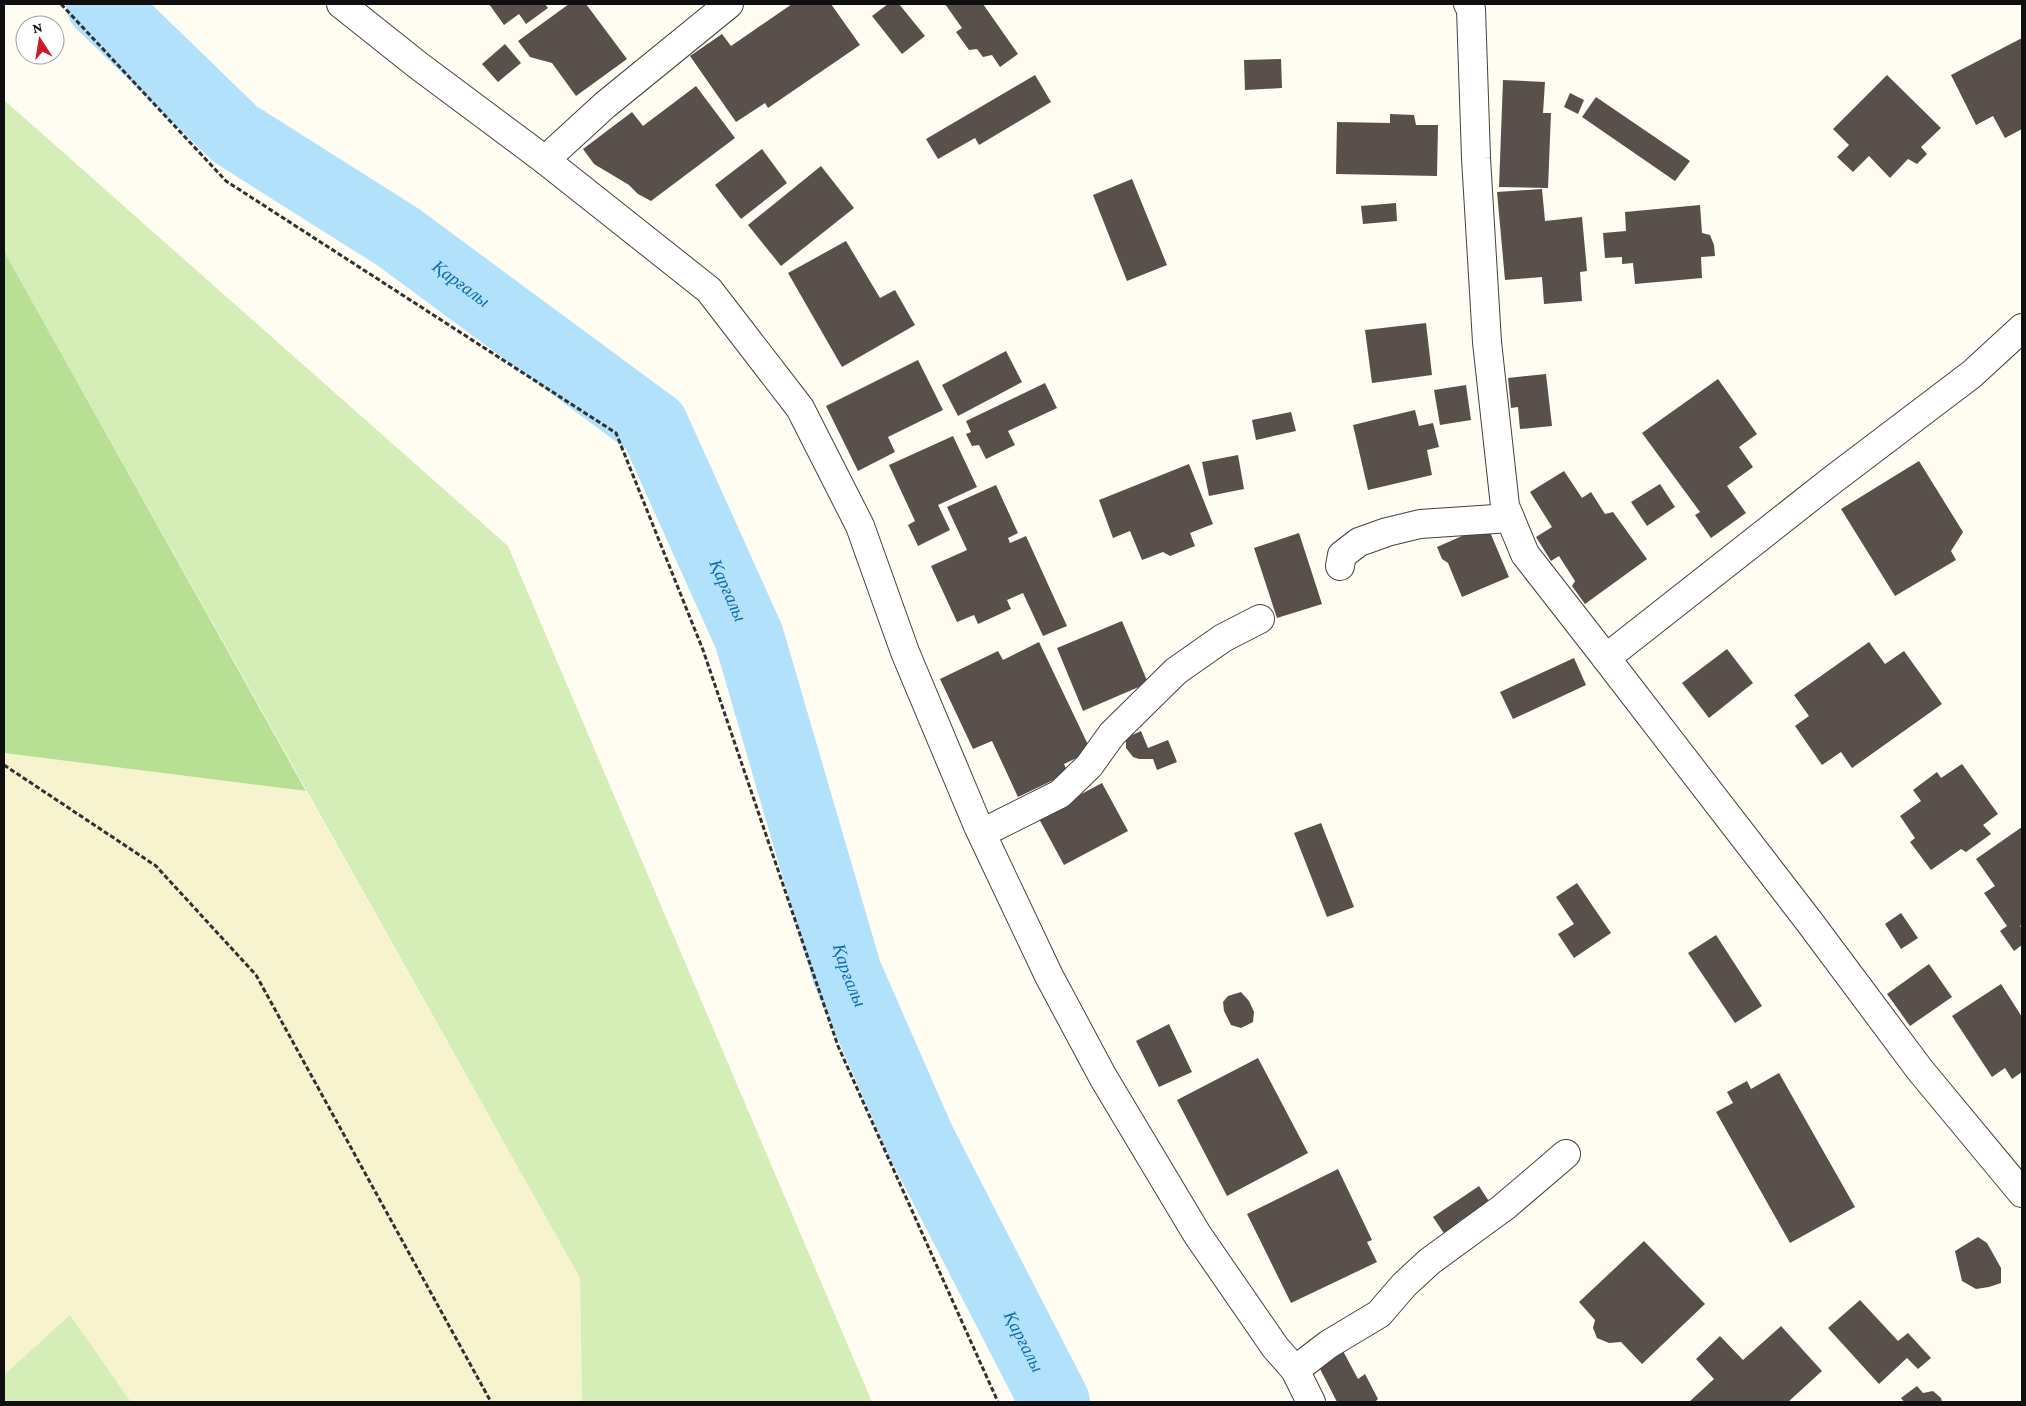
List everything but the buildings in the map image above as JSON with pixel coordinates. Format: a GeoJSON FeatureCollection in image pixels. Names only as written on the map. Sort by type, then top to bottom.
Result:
{"type":"FeatureCollection","features":[{"type":"Feature","properties":{"kind":"street"},"geometry":{"type":"LineString","coordinates":[[341,4],[411,60],[546,160],[709,290],[800,408],[860,526],[905,652],[982,833],[1049,976],[1103,1077],[1197,1234],[1275,1346],[1295,1370],[1311,1402]]}},
{"type":"Feature","properties":{"kind":"street"},"geometry":{"type":"LineString","coordinates":[[546,160],[605,105],[729,4]]}},
{"type":"Feature","properties":{"kind":"street"},"geometry":{"type":"LineString","coordinates":[[1468,4],[1471,9],[1476,158],[1487,342],[1505,506],[1525,554],[1808,920],[1920,1070],[2022,1192]]}},
{"type":"Feature","properties":{"kind":"street"},"geometry":{"type":"LineString","coordinates":[[1606,658],[1831,481],[1972,374],[2022,328]]}},
{"type":"Feature","properties":{"kind":"street"},"geometry":{"type":"LineString","coordinates":[[1340,566],[1342,555],[1359,542],[1387,532],[1420,524],[1510,518]]}},
{"type":"Feature","properties":{"kind":"street"},"geometry":{"type":"LineString","coordinates":[[982,833],[1060,794],[1089,766],[1112,734],[1176,671],[1223,638],[1260,619]]}},
{"type":"Feature","properties":{"kind":"street"},"geometry":{"type":"LineString","coordinates":[[1295,1370],[1329,1344],[1379,1314],[1404,1285],[1430,1261],[1504,1207],[1566,1154]]}},
{"type":"Feature","properties":{"kind":"path"},"geometry":{"type":"LineString","coordinates":[[62,4],[226,181],[616,433],[704,650],[838,1046],[998,1402]]}},
{"type":"Feature","properties":{"kind":"path"},"geometry":{"type":"LineString","coordinates":[[4,765],[156,866],[256,975],[491,1402]]}},
{"type":"Feature","properties":{"kind":"shaded area"},"geometry":{"type":"Polygon","coordinates":[[[4,753],[306,791],[580,1278],[582,1402],[131,1402],[70,1315],[4,1375],[4,753]]]}},
{"type":"Feature","properties":{"kind":"green space"},"geometry":{"type":"Polygon","coordinates":[[[4,100],[508,546],[872,1402],[582,1402],[580,1278],[4,251],[4,100]]]}},
{"type":"Feature","properties":{"kind":"green space"},"geometry":{"type":"Polygon","coordinates":[[[4,251],[306,791],[4,753],[4,251]]]}},
{"type":"Feature","properties":{"kind":"green space"},"geometry":{"type":"Polygon","coordinates":[[[70,1315],[131,1402],[4,1402],[4,1375],[70,1315]]]}},
{"type":"Feature","properties":{"kind":"waterway","name":"Қарғалы"},"geometry":{"type":"LineString","coordinates":[[101,4],[235,134],[398,237],[654,426],[749,637],[847,973],[921,1142],[1055,1402]]}}]}
